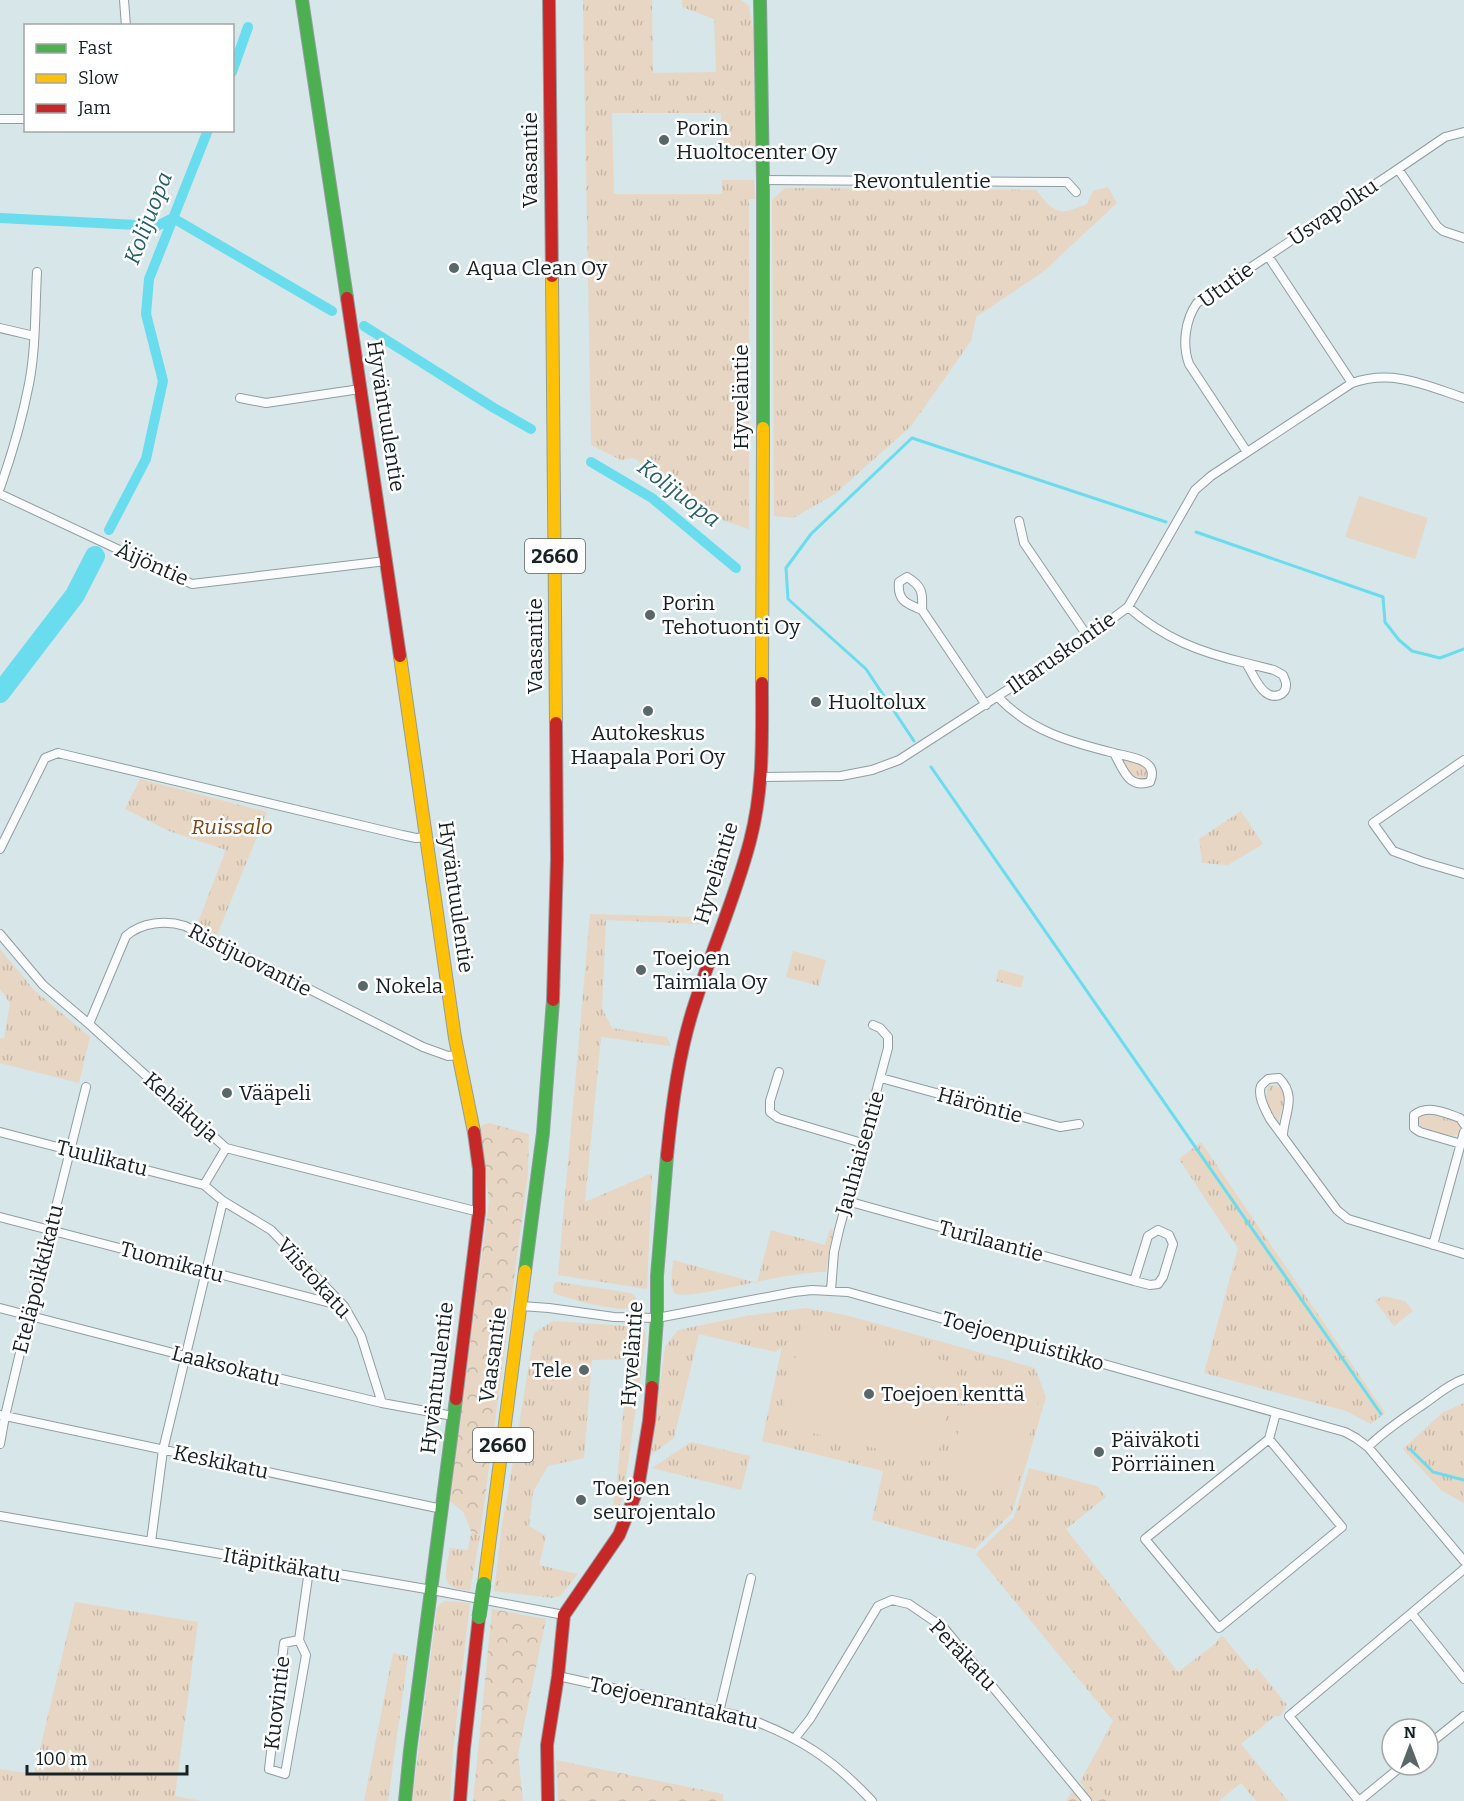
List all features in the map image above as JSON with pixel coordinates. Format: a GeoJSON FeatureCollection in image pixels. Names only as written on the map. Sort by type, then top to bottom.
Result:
{"type":"FeatureCollection","features":[{"type":"Feature","properties":{"kind":"street"},"geometry":{"type":"LineString","coordinates":[[124,0],[126,24]]}},
{"type":"Feature","properties":{"kind":"street","name":"Hyväntuulentie"},"geometry":{"type":"LineString","coordinates":[[302,0],[459,1055],[478,1158],[481,1194],[405,1801]]}},
{"type":"Feature","properties":{"kind":"street","name":"Vaasantie"},"geometry":{"type":"LineString","coordinates":[[460,1801],[479,1617],[543,1133],[552,1006],[557,859],[549,0]]}},
{"type":"Feature","properties":{"kind":"street","name":"Hyveläntie"},"geometry":{"type":"LineString","coordinates":[[548,1801],[547,1745],[558,1676],[564,1615],[619,1535],[638,1488],[649,1421],[667,1154],[683,1049],[695,1002],[736,889],[751,839],[762,777],[763,180],[760,0]]}},
{"type":"Feature","properties":{"kind":"street"},"geometry":{"type":"LineString","coordinates":[[0,119],[24,119]]}},
{"type":"Feature","properties":{"kind":"street","name":"Usvapolku"},"geometry":{"type":"LineString","coordinates":[[1268,256],[1445,137],[1464,132]]}},
{"type":"Feature","properties":{"kind":"street"},"geometry":{"type":"LineString","coordinates":[[1398,169],[1437,226],[1443,231],[1464,238]]}},
{"type":"Feature","properties":{"kind":"street","name":"Revontulentie"},"geometry":{"type":"LineString","coordinates":[[763,180],[1067,182],[1076,192]]}},
{"type":"Feature","properties":{"kind":"street","name":"Ututie"},"geometry":{"type":"LineString","coordinates":[[1247,452],[1189,364],[1185,353],[1185,342],[1192,310],[1197,303],[1268,256],[1352,383]]}},
{"type":"Feature","properties":{"kind":"street"},"geometry":{"type":"LineString","coordinates":[[0,488],[12,454],[29,383],[37,272]]}},
{"type":"Feature","properties":{"kind":"street"},"geometry":{"type":"LineString","coordinates":[[0,328],[34,336]]}},
{"type":"Feature","properties":{"kind":"street"},"geometry":{"type":"LineString","coordinates":[[1352,383],[1376,376],[1393,377],[1464,398]]}},
{"type":"Feature","properties":{"kind":"street","name":"Iltaruskontie"},"geometry":{"type":"LineString","coordinates":[[762,777],[841,776],[872,770],[900,760],[1088,637],[1128,607],[1196,490],[1211,476],[1352,383]]}},
{"type":"Feature","properties":{"kind":"street"},"geometry":{"type":"LineString","coordinates":[[240,398],[266,403],[360,390]]}},
{"type":"Feature","properties":{"kind":"street","name":"Äijöntie"},"geometry":{"type":"LineString","coordinates":[[0,494],[192,584],[386,561]]}},
{"type":"Feature","properties":{"kind":"street"},"geometry":{"type":"LineString","coordinates":[[1019,521],[1024,543],[1088,637]]}},
{"type":"Feature","properties":{"kind":"street"},"geometry":{"type":"LineString","coordinates":[[1128,607],[1168,636],[1190,648],[1274,670],[1283,675],[1286,684],[1284,692],[1280,696],[1272,696],[1264,692],[1246,663]]}},
{"type":"Feature","properties":{"kind":"street"},"geometry":{"type":"LineString","coordinates":[[922,610],[986,705]]}},
{"type":"Feature","properties":{"kind":"street"},"geometry":{"type":"LineString","coordinates":[[998,697],[1007,707],[1040,729],[1065,740],[1114,753],[1146,762],[1152,768],[1153,775],[1150,782],[1135,783],[1128,778],[1114,753]]}},
{"type":"Feature","properties":{"kind":"street"},"geometry":{"type":"LineString","coordinates":[[0,849],[45,758],[58,753],[402,835],[426,837]]}},
{"type":"Feature","properties":{"kind":"street"},"geometry":{"type":"LineString","coordinates":[[1464,760],[1373,823],[1393,851],[1464,874]]}},
{"type":"Feature","properties":{"kind":"street","name":"Ristijuovantie"},"geometry":{"type":"LineString","coordinates":[[89,1023],[126,936],[135,928],[173,922],[423,1047],[448,1056],[459,1055]]}},
{"type":"Feature","properties":{"kind":"street","name":"Kehäkuja"},"geometry":{"type":"LineString","coordinates":[[0,934],[43,986],[89,1023],[226,1148],[479,1212]]}},
{"type":"Feature","properties":{"kind":"street","name":"Jauhiaisentie"},"geometry":{"type":"LineString","coordinates":[[831,1290],[834,1252],[888,1048],[888,1037],[880,1028],[873,1025]]}},
{"type":"Feature","properties":{"kind":"street"},"geometry":{"type":"LineString","coordinates":[[779,1072],[770,1101],[770,1112],[777,1119],[862,1143]]}},
{"type":"Feature","properties":{"kind":"street","name":"Häröntie"},"geometry":{"type":"LineString","coordinates":[[881,1078],[1060,1127],[1079,1124]]}},
{"type":"Feature","properties":{"kind":"street"},"geometry":{"type":"LineString","coordinates":[[1283,1134],[1289,1095],[1287,1086],[1279,1078],[1268,1079],[1261,1086],[1264,1108],[1337,1210],[1348,1219],[1464,1254]]}},
{"type":"Feature","properties":{"kind":"street","name":"Eteläpoikkikatu"},"geometry":{"type":"LineString","coordinates":[[0,1444],[2,1416],[86,1087]]}},
{"type":"Feature","properties":{"kind":"street"},"geometry":{"type":"LineString","coordinates":[[1461,1144],[1420,1132],[1414,1128],[1413,1120],[1414,1114],[1421,1109],[1428,1109],[1460,1118],[1464,1124]]}},
{"type":"Feature","properties":{"kind":"street","name":"Tuulikatu"},"geometry":{"type":"LineString","coordinates":[[0,1132],[204,1185]]}},
{"type":"Feature","properties":{"kind":"street"},"geometry":{"type":"LineString","coordinates":[[1434,1245],[1464,1132]]}},
{"type":"Feature","properties":{"kind":"street"},"geometry":{"type":"LineString","coordinates":[[204,1185],[226,1148]]}},
{"type":"Feature","properties":{"kind":"street","name":"Viistokatu"},"geometry":{"type":"LineString","coordinates":[[204,1185],[223,1201],[271,1230],[344,1306],[361,1336],[382,1403]]}},
{"type":"Feature","properties":{"kind":"street"},"geometry":{"type":"LineString","coordinates":[[151,1542],[164,1449],[223,1201]]}},
{"type":"Feature","properties":{"kind":"street","name":"Turilaantie"},"geometry":{"type":"LineString","coordinates":[[847,1201],[1134,1281],[1150,1285],[1158,1284],[1163,1277],[1173,1244],[1169,1234],[1158,1230],[1149,1236],[1134,1281]]}},
{"type":"Feature","properties":{"kind":"street","name":"Tuomikatu"},"geometry":{"type":"LineString","coordinates":[[0,1217],[344,1306]]}},
{"type":"Feature","properties":{"kind":"street","name":"Toejoenpuistikko"},"geometry":{"type":"LineString","coordinates":[[521,1306],[614,1317],[657,1318],[794,1292],[831,1290],[859,1295],[1344,1432],[1368,1447],[1464,1561]]}},
{"type":"Feature","properties":{"kind":"street","name":"Laaksokatu"},"geometry":{"type":"LineString","coordinates":[[0,1308],[185,1356],[382,1403],[453,1416]]}},
{"type":"Feature","properties":{"kind":"street"},"geometry":{"type":"LineString","coordinates":[[1368,1447],[1431,1399],[1464,1379]]}},
{"type":"Feature","properties":{"kind":"street"},"geometry":{"type":"LineString","coordinates":[[1269,1439],[1342,1527],[1218,1628],[1145,1539],[1269,1439],[1276,1413]]}},
{"type":"Feature","properties":{"kind":"street","name":"Keskikatu"},"geometry":{"type":"LineString","coordinates":[[2,1416],[442,1509]]}},
{"type":"Feature","properties":{"kind":"street","name":"Itäpitkäkatu"},"geometry":{"type":"LineString","coordinates":[[0,1516],[432,1590],[564,1615]]}},
{"type":"Feature","properties":{"kind":"street"},"geometry":{"type":"LineString","coordinates":[[1388,1777],[1359,1800],[1290,1716],[1464,1569]]}},
{"type":"Feature","properties":{"kind":"street","name":"Kuovintie"},"geometry":{"type":"LineString","coordinates":[[299,1640],[284,1643],[269,1769],[285,1774],[306,1655],[299,1640],[309,1570]]}},
{"type":"Feature","properties":{"kind":"street"},"geometry":{"type":"LineString","coordinates":[[719,1712],[751,1578]]}},
{"type":"Feature","properties":{"kind":"street","name":"Peräkatu"},"geometry":{"type":"LineString","coordinates":[[795,1738],[810,1719],[878,1606],[892,1600],[909,1604],[944,1628],[1087,1801]]}},
{"type":"Feature","properties":{"kind":"street"},"geometry":{"type":"LineString","coordinates":[[1412,1614],[1464,1679]]}},
{"type":"Feature","properties":{"kind":"street","name":"Toejoenrantakatu"},"geometry":{"type":"LineString","coordinates":[[558,1676],[744,1718],[773,1728],[795,1738],[827,1758],[872,1801]]}},
{"type":"Feature","properties":{"kind":"street"},"geometry":{"type":"LineString","coordinates":[[1440,1735],[1464,1716]]}},
{"type":"Feature","properties":{"kind":"green space"},"geometry":{"type":"Polygon","coordinates":[[[583,0],[652,0],[653,73],[716,72],[714,19],[682,7],[682,0],[741,0],[749,6],[754,36],[755,158],[721,157],[721,113],[612,113],[614,194],[722,194],[722,180],[754,180],[755,199],[749,199],[749,529],[706,515],[634,458],[621,460],[591,445],[583,0]]]}},
{"type":"Feature","properties":{"kind":"green space"},"geometry":{"type":"Polygon","coordinates":[[[1108,187],[1117,203],[1044,271],[976,317],[971,341],[911,426],[835,494],[793,518],[774,516],[772,200],[785,188],[1036,190],[1053,208],[1063,211],[1087,204],[1093,191],[1108,187]]]}},
{"type":"Feature","properties":{"kind":"green space"},"geometry":{"type":"Polygon","coordinates":[[[1359,496],[1428,518],[1415,559],[1345,537],[1359,496]]]}},
{"type":"Feature","properties":{"kind":"green space"},"geometry":{"type":"Polygon","coordinates":[[[1126,760],[1146,767],[1147,777],[1137,781],[1132,778],[1124,763],[1126,760]]]}},
{"type":"Feature","properties":{"kind":"green space","name":"Ruissalo"},"geometry":{"type":"Polygon","coordinates":[[[140,779],[267,812],[217,935],[197,925],[226,850],[169,831],[125,809],[140,779]]]}},
{"type":"Feature","properties":{"kind":"green space"},"geometry":{"type":"Polygon","coordinates":[[[1241,811],[1263,844],[1228,865],[1202,863],[1199,839],[1241,811]]]}},
{"type":"Feature","properties":{"kind":"green space"},"geometry":{"type":"Polygon","coordinates":[[[590,914],[699,917],[701,924],[606,920],[602,1008],[612,1028],[667,1037],[670,1046],[601,1037],[585,1202],[652,1173],[647,1289],[558,1275],[590,914]]]}},
{"type":"Feature","properties":{"kind":"green space"},"geometry":{"type":"Polygon","coordinates":[[[0,949],[34,990],[90,1037],[79,1083],[0,1063],[0,1038],[4,1039],[10,1003],[0,989],[0,949]]]}},
{"type":"Feature","properties":{"kind":"green space"},"geometry":{"type":"Polygon","coordinates":[[[793,951],[826,960],[819,986],[786,977],[793,951]]]}},
{"type":"Feature","properties":{"kind":"green space"},"geometry":{"type":"Polygon","coordinates":[[[999,969],[1024,976],[1021,988],[996,981],[999,969]]]}},
{"type":"Feature","properties":{"kind":"green space"},"geometry":{"type":"Polygon","coordinates":[[[1275,1085],[1282,1089],[1284,1097],[1278,1121],[1267,1100],[1269,1086],[1275,1085]]]}},
{"type":"Feature","properties":{"kind":"green space"},"geometry":{"type":"Polygon","coordinates":[[[1427,1113],[1460,1124],[1461,1130],[1458,1135],[1438,1133],[1419,1125],[1418,1119],[1421,1114],[1427,1113]]]}},
{"type":"Feature","properties":{"kind":"green space"},"geometry":{"type":"Polygon","coordinates":[[[489,1123],[529,1134],[528,1173],[480,1535],[471,1531],[464,1513],[449,1500],[489,1202],[480,1129],[482,1125],[489,1123]]]}},
{"type":"Feature","properties":{"kind":"green space"},"geometry":{"type":"Polygon","coordinates":[[[1201,1142],[1385,1413],[1371,1424],[1346,1411],[1204,1373],[1238,1248],[1179,1159],[1201,1142]]]}},
{"type":"Feature","properties":{"kind":"green space"},"geometry":{"type":"Polygon","coordinates":[[[830,1229],[833,1230],[826,1271],[757,1282],[771,1230],[825,1245],[830,1229]]]}},
{"type":"Feature","properties":{"kind":"green space"},"geometry":{"type":"Polygon","coordinates":[[[673,1260],[755,1282],[698,1293],[675,1294],[671,1285],[673,1260]]]}},
{"type":"Feature","properties":{"kind":"green space"},"geometry":{"type":"Polygon","coordinates":[[[554,1283],[631,1293],[636,1298],[635,1308],[605,1307],[553,1293],[554,1283]]]}},
{"type":"Feature","properties":{"kind":"green space"},"geometry":{"type":"Polygon","coordinates":[[[1383,1296],[1405,1301],[1413,1311],[1394,1326],[1375,1301],[1383,1296]]]}},
{"type":"Feature","properties":{"kind":"green space"},"geometry":{"type":"Polygon","coordinates":[[[806,1308],[846,1315],[1035,1368],[1046,1397],[1012,1513],[975,1549],[872,1520],[883,1471],[762,1441],[782,1347],[775,1352],[699,1334],[674,1438],[651,1455],[665,1347],[678,1330],[746,1316],[806,1308]]]}},
{"type":"Feature","properties":{"kind":"green space"},"geometry":{"type":"Polygon","coordinates":[[[553,1321],[629,1326],[645,1329],[646,1337],[623,1498],[610,1525],[617,1482],[628,1359],[592,1360],[584,1458],[548,1466],[533,1492],[529,1526],[546,1536],[539,1565],[578,1574],[560,1596],[553,1598],[494,1591],[502,1524],[534,1333],[553,1321]]]}},
{"type":"Feature","properties":{"kind":"green space","name":"Toejoen kenttä"},"geometry":{"type":"Polygon","coordinates":[[[803,1326],[959,1364],[936,1463],[779,1425],[803,1326]]]}},
{"type":"Feature","properties":{"kind":"green space"},"geometry":{"type":"Polygon","coordinates":[[[974,1370],[1042,1387],[1015,1492],[947,1475],[974,1370]]]}},
{"type":"Feature","properties":{"kind":"green space"},"geometry":{"type":"Polygon","coordinates":[[[1464,1403],[1464,1503],[1442,1491],[1403,1449],[1442,1413],[1464,1403]]]}},
{"type":"Feature","properties":{"kind":"green space"},"geometry":{"type":"Polygon","coordinates":[[[691,1442],[750,1456],[741,1490],[652,1468],[691,1442]]]}},
{"type":"Feature","properties":{"kind":"green space"},"geometry":{"type":"Polygon","coordinates":[[[1029,1468],[1097,1486],[1106,1497],[1066,1529],[1178,1672],[1215,1644],[1222,1635],[1252,1672],[1257,1668],[1287,1705],[1280,1716],[1275,1716],[1241,1744],[1288,1801],[1256,1801],[1241,1783],[1219,1801],[1096,1801],[1080,1782],[1113,1721],[976,1554],[1014,1517],[1029,1468]]]}},
{"type":"Feature","properties":{"kind":"green space"},"geometry":{"type":"Polygon","coordinates":[[[471,1531],[480,1535],[470,1591],[451,1586],[446,1579],[446,1574],[450,1548],[468,1550],[471,1531]]]}},
{"type":"Feature","properties":{"kind":"green space"},"geometry":{"type":"Polygon","coordinates":[[[445,1601],[470,1603],[453,1751],[450,1801],[412,1801],[437,1608],[445,1601]]]}},
{"type":"Feature","properties":{"kind":"green space"},"geometry":{"type":"Polygon","coordinates":[[[75,1602],[198,1622],[175,1796],[201,1801],[0,1801],[0,1769],[34,1774],[75,1602]]]}},
{"type":"Feature","properties":{"kind":"green space"},"geometry":{"type":"Polygon","coordinates":[[[492,1609],[546,1619],[518,1754],[523,1801],[473,1801],[492,1609]]]}},
{"type":"Feature","properties":{"kind":"green space"},"geometry":{"type":"Polygon","coordinates":[[[393,1653],[408,1656],[388,1801],[364,1801],[393,1653]]]}},
{"type":"Feature","properties":{"kind":"green space"},"geometry":{"type":"Polygon","coordinates":[[[556,1760],[723,1794],[723,1801],[558,1801],[556,1760]]]}},
{"type":"Feature","properties":{"kind":"green space"},"geometry":{"type":"Polygon","coordinates":[[[1097,1785],[1111,1801],[1066,1801],[1071,1793],[1097,1785]]]}},
{"type":"Feature","properties":{"kind":"waterway"},"geometry":{"type":"LineString","coordinates":[[234,66],[248,27]]}},
{"type":"Feature","properties":{"kind":"waterway","name":"Kolijuopa"},"geometry":{"type":"LineString","coordinates":[[109,530],[146,459],[163,381],[146,314],[149,279],[207,132]]}},
{"type":"Feature","properties":{"kind":"waterway"},"geometry":{"type":"LineString","coordinates":[[0,218],[157,226],[173,218],[332,311]]}},
{"type":"Feature","properties":{"kind":"waterway","name":"Kolijuopa"},"geometry":{"type":"LineString","coordinates":[[364,326],[531,429]]}},
{"type":"Feature","properties":{"kind":"waterway"},"geometry":{"type":"LineString","coordinates":[[914,741],[866,669],[788,599],[786,568],[811,534],[912,438],[1166,522]]}},
{"type":"Feature","properties":{"kind":"waterway","name":"Kolijuopa"},"geometry":{"type":"LineString","coordinates":[[591,462],[652,498],[736,568]]}},
{"type":"Feature","properties":{"kind":"waterway"},"geometry":{"type":"LineString","coordinates":[[1196,532],[1383,597],[1385,622],[1399,640],[1412,651],[1440,658],[1464,649]]}},
{"type":"Feature","properties":{"kind":"waterway","name":"Kolijuopa"},"geometry":{"type":"LineString","coordinates":[[0,693],[75,595],[95,556]]}},
{"type":"Feature","properties":{"kind":"waterway"},"geometry":{"type":"LineString","coordinates":[[931,767],[1381,1414]]}},
{"type":"Feature","properties":{"kind":"waterway"},"geometry":{"type":"LineString","coordinates":[[1410,1449],[1433,1472],[1464,1480]]}},
{"type":"Feature","properties":{"kind":"traffic: fast"},"geometry":{"type":"LineString","coordinates":[[302,0],[347,298]]}},
{"type":"Feature","properties":{"kind":"traffic: fast"},"geometry":{"type":"LineString","coordinates":[[760,0],[763,428]]}},
{"type":"Feature","properties":{"kind":"traffic: fast"},"geometry":{"type":"LineString","coordinates":[[525,1271],[543,1133],[553,1000]]}},
{"type":"Feature","properties":{"kind":"traffic: fast"},"geometry":{"type":"LineString","coordinates":[[652,1387],[657,1318],[657,1276],[667,1156]]}},
{"type":"Feature","properties":{"kind":"traffic: fast"},"geometry":{"type":"LineString","coordinates":[[405,1801],[456,1399]]}},
{"type":"Feature","properties":{"kind":"traffic: fast"},"geometry":{"type":"LineString","coordinates":[[479,1617],[484,1584]]}},
{"type":"Feature","properties":{"kind":"traffic: slow"},"geometry":{"type":"LineString","coordinates":[[552,276],[556,723]]}},
{"type":"Feature","properties":{"kind":"traffic: slow"},"geometry":{"type":"LineString","coordinates":[[762,683],[763,428]]}},
{"type":"Feature","properties":{"kind":"traffic: slow"},"geometry":{"type":"LineString","coordinates":[[400,656],[455,1038],[474,1132]]}},
{"type":"Feature","properties":{"kind":"traffic: slow"},"geometry":{"type":"LineString","coordinates":[[484,1584],[525,1271]]}},
{"type":"Feature","properties":{"kind":"traffic: jam"},"geometry":{"type":"LineString","coordinates":[[549,0],[552,276]]}},
{"type":"Feature","properties":{"kind":"traffic: jam"},"geometry":{"type":"LineString","coordinates":[[347,298],[400,656]]}},
{"type":"Feature","properties":{"kind":"traffic: jam"},"geometry":{"type":"LineString","coordinates":[[667,1156],[674,1097],[685,1038],[738,881],[755,821],[761,762],[762,683]]}},
{"type":"Feature","properties":{"kind":"traffic: jam"},"geometry":{"type":"LineString","coordinates":[[553,1000],[557,859],[556,723]]}},
{"type":"Feature","properties":{"kind":"traffic: jam"},"geometry":{"type":"LineString","coordinates":[[456,1399],[479,1212],[479,1169],[474,1132]]}},
{"type":"Feature","properties":{"kind":"traffic: jam"},"geometry":{"type":"LineString","coordinates":[[548,1801],[547,1745],[558,1676],[564,1615],[619,1535],[638,1488],[652,1387]]}},
{"type":"Feature","properties":{"kind":"traffic: jam"},"geometry":{"type":"LineString","coordinates":[[460,1801],[479,1617]]}},
{"type":"Feature","properties":{"kind":"place","name":"Porin Huoltocenter Oy"},"geometry":{"type":"Point","coordinates":[664,140]}},
{"type":"Feature","properties":{"kind":"place","name":"Aqua Clean Oy"},"geometry":{"type":"Point","coordinates":[454,268]}},
{"type":"Feature","properties":{"kind":"place","name":"Porin Tehotuonti Oy"},"geometry":{"type":"Point","coordinates":[650,615]}},
{"type":"Feature","properties":{"kind":"place","name":"Huoltolux"},"geometry":{"type":"Point","coordinates":[816,702]}},
{"type":"Feature","properties":{"kind":"place","name":"Autokeskus Haapala Pori Oy"},"geometry":{"type":"Point","coordinates":[648,711]}},
{"type":"Feature","properties":{"kind":"place","name":"Toejoen Taimiala Oy"},"geometry":{"type":"Point","coordinates":[641,970]}},
{"type":"Feature","properties":{"kind":"place","name":"Nokela"},"geometry":{"type":"Point","coordinates":[363,986]}},
{"type":"Feature","properties":{"kind":"place","name":"Vääpeli"},"geometry":{"type":"Point","coordinates":[227,1093]}},
{"type":"Feature","properties":{"kind":"place","name":"Tele"},"geometry":{"type":"Point","coordinates":[584,1370]}},
{"type":"Feature","properties":{"kind":"place","name":"Toejoen kenttä"},"geometry":{"type":"Point","coordinates":[869,1394]}},
{"type":"Feature","properties":{"kind":"place","name":"Päiväkoti Pörriäinen"},"geometry":{"type":"Point","coordinates":[1099,1452]}},
{"type":"Feature","properties":{"kind":"place","name":"Toejoen seurojentalo"},"geometry":{"type":"Point","coordinates":[581,1500]}}]}
